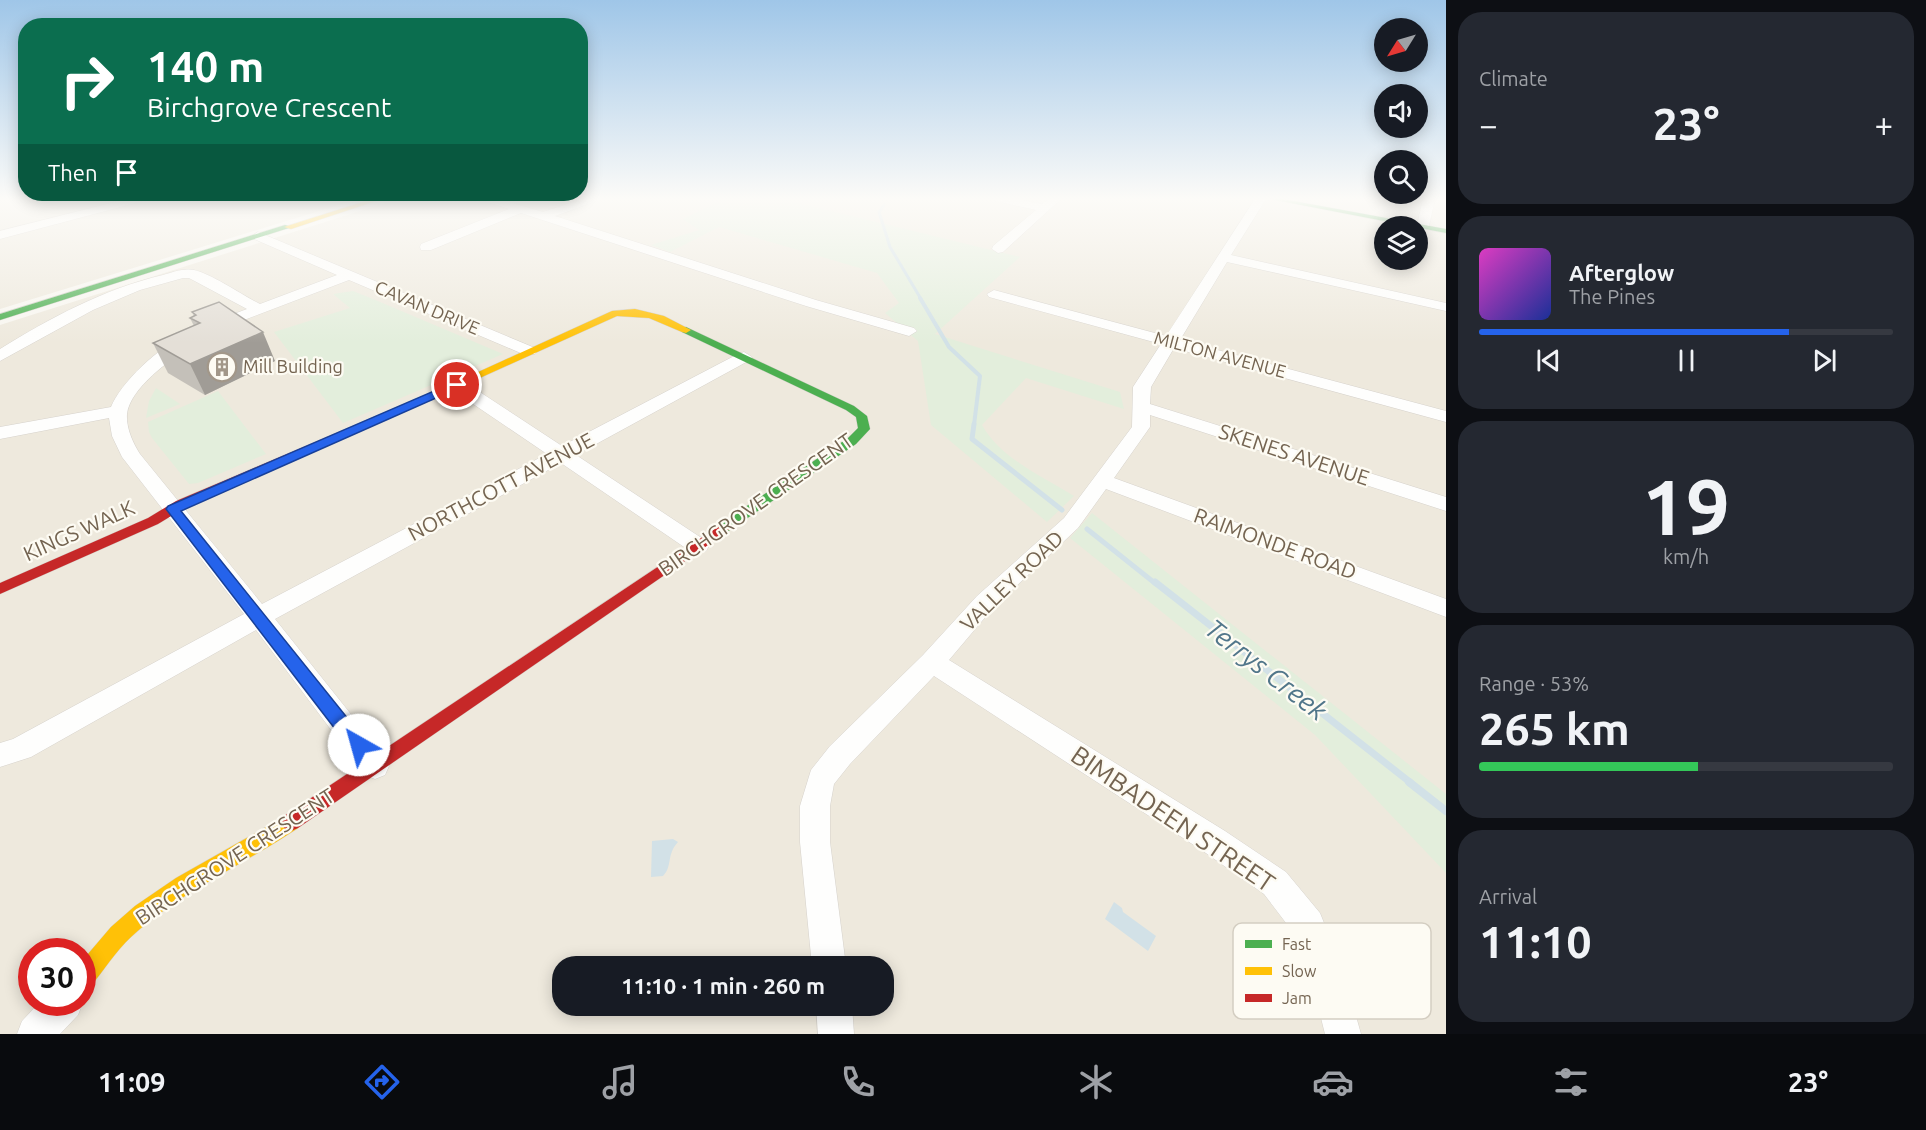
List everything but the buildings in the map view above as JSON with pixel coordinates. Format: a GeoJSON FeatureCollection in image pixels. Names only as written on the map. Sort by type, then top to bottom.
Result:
{"type":"FeatureCollection","features":[{"type":"Feature","properties":{"kind":"street"},"geometry":{"type":"LineString","coordinates":[[0,317],[222,247]]}},
{"type":"Feature","properties":{"kind":"street","name":"CAVAN DRIVE"},"geometry":{"type":"LineString","coordinates":[[284,247],[530,351]]}},
{"type":"Feature","properties":{"kind":"street"},"geometry":{"type":"LineString","coordinates":[[640,247],[909,332]]}},
{"type":"Feature","properties":{"kind":"street","name":"VALLEY ROAD"},"geometry":{"type":"LineString","coordinates":[[828,956],[816,842],[815,806],[821,779],[840,754],[932,662],[985,602],[1071,523],[1141,427],[1142,387],[1228,247]]}},
{"type":"Feature","properties":{"kind":"street"},"geometry":{"type":"LineString","coordinates":[[1222,257],[1446,307]]}},
{"type":"Feature","properties":{"kind":"street"},"geometry":{"type":"LineString","coordinates":[[0,356],[29,337],[94,305],[183,274],[192,274],[258,309]]}},
{"type":"Feature","properties":{"kind":"street"},"geometry":{"type":"LineString","coordinates":[[349,275],[221,323],[175,349],[138,382],[118,411],[123,441],[132,457],[375,766]]}},
{"type":"Feature","properties":{"kind":"street","name":"MILTON AVENUE"},"geometry":{"type":"LineString","coordinates":[[994,294],[1446,417]]}},
{"type":"Feature","properties":{"kind":"street","name":"BIRCHGROVE CRESCENT"},"geometry":{"type":"LineString","coordinates":[[96,962],[123,930],[163,899],[240,855],[375,766],[852,441],[864,429],[861,416],[850,408],[670,321],[641,311],[615,313],[173,509]]}},
{"type":"Feature","properties":{"kind":"street","name":"NORTHCOTT AVENUE"},"geometry":{"type":"LineString","coordinates":[[0,755],[21,748],[259,617],[744,357]]}},
{"type":"Feature","properties":{"kind":"street"},"geometry":{"type":"LineString","coordinates":[[457,385],[698,546]]}},
{"type":"Feature","properties":{"kind":"street","name":"SKENES AVENUE"},"geometry":{"type":"LineString","coordinates":[[1142,407],[1446,504]]}},
{"type":"Feature","properties":{"kind":"street"},"geometry":{"type":"LineString","coordinates":[[0,433],[118,411]]}},
{"type":"Feature","properties":{"kind":"street","name":"RAIMONDE ROAD"},"geometry":{"type":"LineString","coordinates":[[1103,481],[1446,608]]}},
{"type":"Feature","properties":{"kind":"street","name":"KINGS WALK"},"geometry":{"type":"LineString","coordinates":[[0,589],[153,521],[173,509]]}},
{"type":"Feature","properties":{"kind":"street","name":"BIMBADEEN STREET"},"geometry":{"type":"LineString","coordinates":[[932,662],[1214,841],[1275,883],[1306,923]]}},
{"type":"Feature","properties":{"kind":"street"},"geometry":{"type":"LineString","coordinates":[[35,1034],[52,1016]]}},
{"type":"Feature","properties":{"kind":"street"},"geometry":{"type":"LineString","coordinates":[[835,1016],[836,1034]]}},
{"type":"Feature","properties":{"kind":"street","name":"BIMBADEEN STREET"},"geometry":{"type":"LineString","coordinates":[[1339,1019],[1343,1034]]}},
{"type":"Feature","properties":{"kind":"shaded area"},"geometry":{"type":"Polygon","coordinates":[[[0,247],[201,247],[0,309],[0,247]]]}},
{"type":"Feature","properties":{"kind":"shaded area"},"geometry":{"type":"Polygon","coordinates":[[[246,247],[1374,247],[1374,270],[1428,270],[1428,247],[1446,247],[1446,1034],[0,1034],[0,325],[246,247]]]}},
{"type":"Feature","properties":{"kind":"shaded area"},"geometry":{"type":"Polygon","coordinates":[[[673,839],[678,842],[672,851],[666,872],[663,876],[651,877],[652,841],[673,839]]]}},
{"type":"Feature","properties":{"kind":"shaded area"},"geometry":{"type":"Polygon","coordinates":[[[1114,902],[1122,908],[1123,912],[1156,936],[1148,951],[1105,919],[1114,902]]]}},
{"type":"Feature","properties":{"kind":"green space"},"geometry":{"type":"Polygon","coordinates":[[[657,247],[679,247],[670,252],[657,247]]]}},
{"type":"Feature","properties":{"kind":"green space"},"geometry":{"type":"Polygon","coordinates":[[[789,247],[980,247],[1020,257],[935,334],[1120,392],[1124,409],[1026,378],[982,425],[990,437],[1011,457],[1074,496],[1047,522],[931,425],[918,341],[885,313],[899,303],[877,273],[789,247]]]}},
{"type":"Feature","properties":{"kind":"green space"},"geometry":{"type":"Polygon","coordinates":[[[353,291],[503,354],[343,423],[274,332],[350,308],[333,294],[353,291]]]}},
{"type":"Feature","properties":{"kind":"green space"},"geometry":{"type":"Polygon","coordinates":[[[156,388],[180,404],[146,418],[149,401],[156,388]]]}},
{"type":"Feature","properties":{"kind":"green space"},"geometry":{"type":"Polygon","coordinates":[[[218,391],[266,454],[198,483],[189,484],[152,438],[148,422],[218,391]]]}},
{"type":"Feature","properties":{"kind":"green space"},"geometry":{"type":"Polygon","coordinates":[[[1092,513],[1446,794],[1446,873],[1315,735],[1070,538],[1092,513]]]}},
{"type":"Feature","properties":{"kind":"waterway","name":"Terrys Creek"},"geometry":{"type":"LineString","coordinates":[[890,247],[921,299]]}},
{"type":"Feature","properties":{"kind":"waterway","name":"Terrys Creek"},"geometry":{"type":"LineString","coordinates":[[920,298],[949,347],[980,376],[974,425]]}},
{"type":"Feature","properties":{"kind":"waterway","name":"Terrys Creek"},"geometry":{"type":"LineString","coordinates":[[974,424],[972,439],[1062,510]]}},
{"type":"Feature","properties":{"kind":"waterway","name":"Terrys Creek"},"geometry":{"type":"LineString","coordinates":[[1087,529],[1156,584]]}},
{"type":"Feature","properties":{"kind":"waterway","name":"Terrys Creek"},"geometry":{"type":"LineString","coordinates":[[1155,582],[1411,783]]}},
{"type":"Feature","properties":{"kind":"waterway","name":"Terrys Creek"},"geometry":{"type":"LineString","coordinates":[[1409,782],[1446,811]]}},
{"type":"Feature","properties":{"kind":"traffic: fast"},"geometry":{"type":"LineString","coordinates":[[0,317],[223,247]]}},
{"type":"Feature","properties":{"kind":"traffic: fast"},"geometry":{"type":"LineString","coordinates":[[686,330],[850,408],[861,416],[864,429],[852,441],[722,529]]}},
{"type":"Feature","properties":{"kind":"traffic: slow"},"geometry":{"type":"LineString","coordinates":[[436,394],[615,313],[643,313],[686,330]]}},
{"type":"Feature","properties":{"kind":"traffic: slow"},"geometry":{"type":"LineString","coordinates":[[96,961],[118,935],[143,913],[291,822]]}},
{"type":"Feature","properties":{"kind":"traffic: jam"},"geometry":{"type":"LineString","coordinates":[[0,589],[153,521],[181,504],[436,394]]}},
{"type":"Feature","properties":{"kind":"traffic: jam"},"geometry":{"type":"LineString","coordinates":[[291,822],[722,529]]}},
{"type":"Feature","properties":{"kind":"place","name":"Mill Building"},"geometry":{"type":"Point","coordinates":[222,367]}},
{"type":"Feature","properties":{"kind":"route"},"geometry":{"type":"LineString","coordinates":[[359,745],[173,509],[457,385]]}}]}
